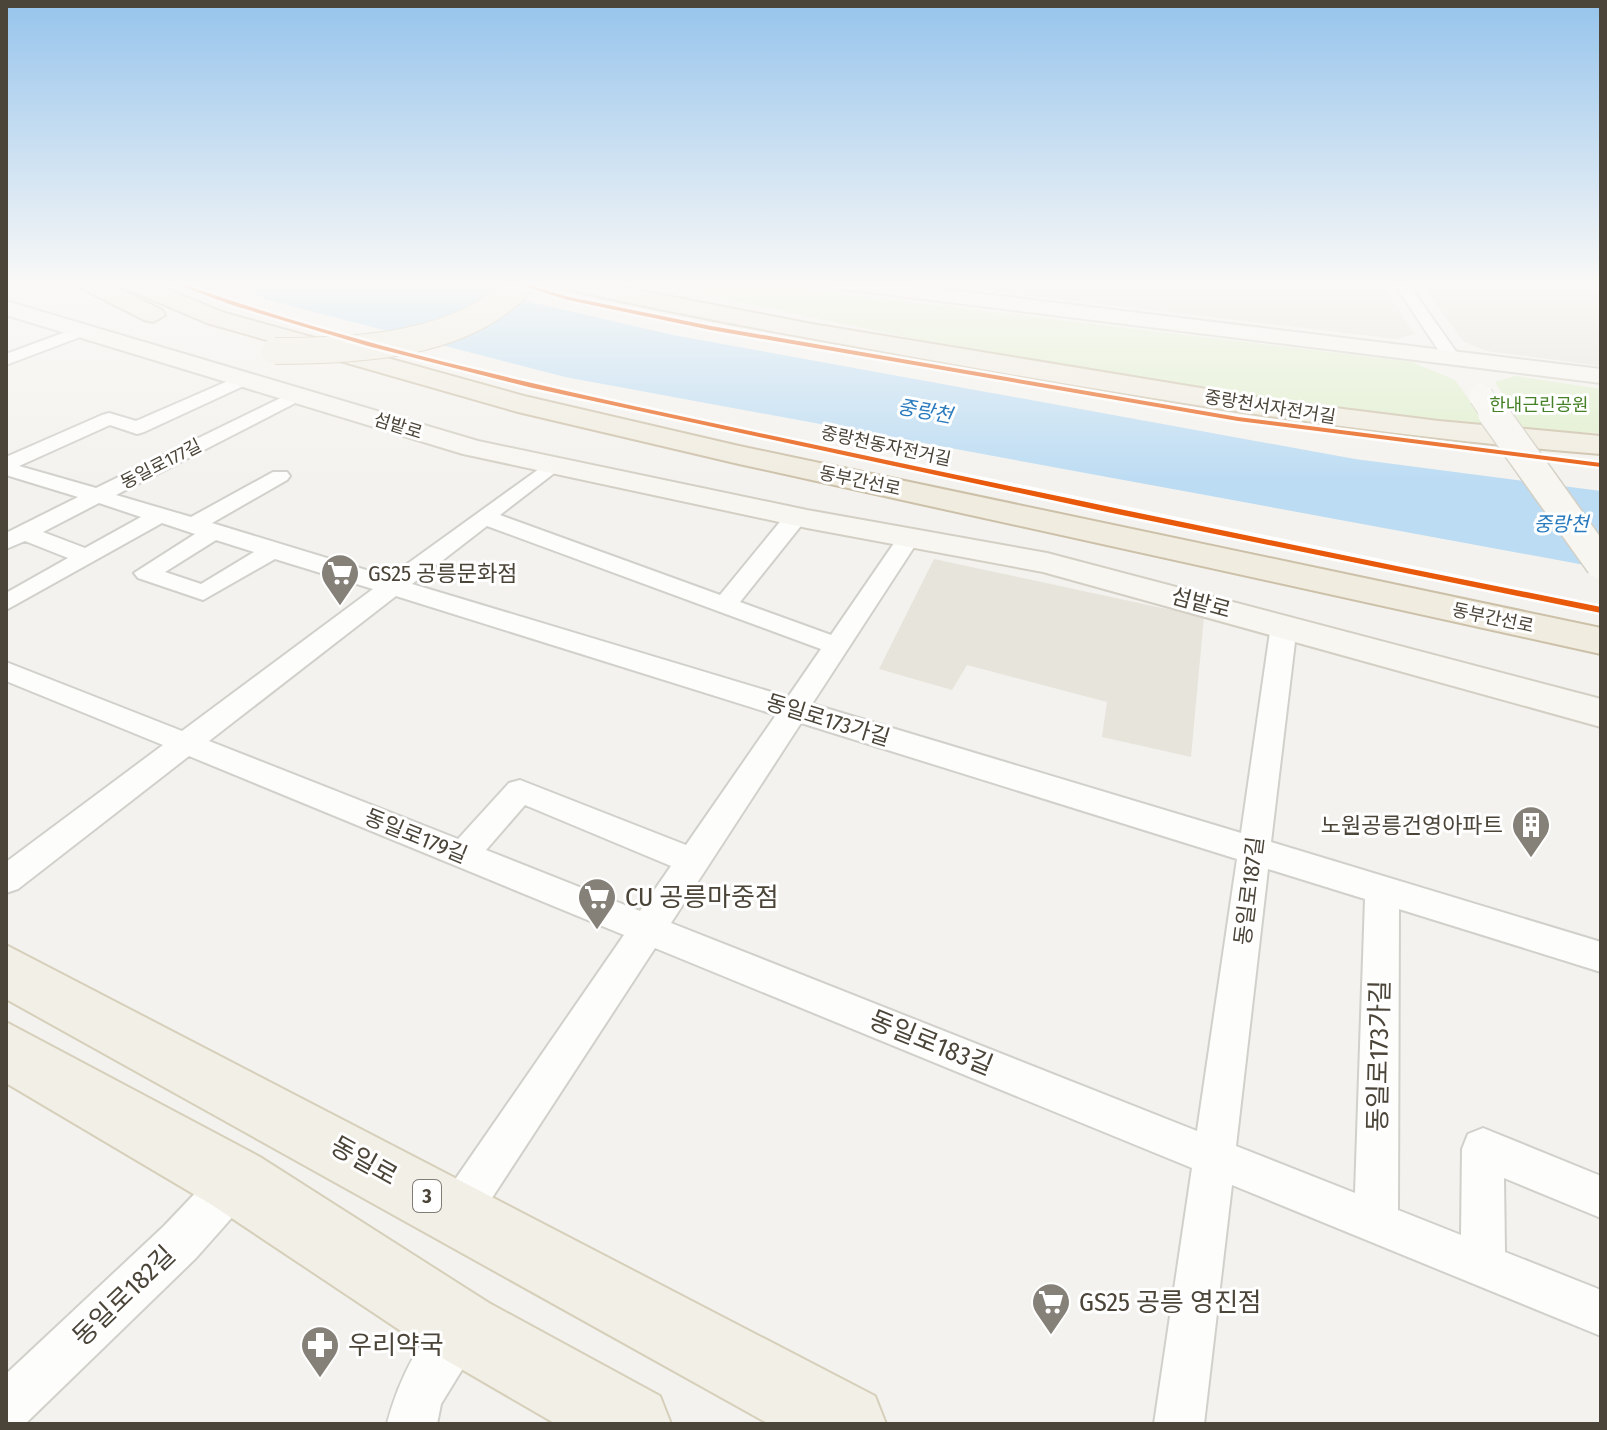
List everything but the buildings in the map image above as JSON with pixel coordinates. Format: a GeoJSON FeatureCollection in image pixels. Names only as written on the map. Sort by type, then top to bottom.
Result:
{"type":"FeatureCollection","features":[{"type":"Feature","properties":{"kind":"highway"},"geometry":{"type":"LineString","coordinates":[[225,349],[301,373],[478,411],[739,455]]}},
{"type":"Feature","properties":{"kind":"highway"},"geometry":{"type":"LineString","coordinates":[[257,349],[324,349]]}},
{"type":"Feature","properties":{"kind":"highway","name":"동부간선로"},"geometry":{"type":"LineString","coordinates":[[319,349],[739,455],[1601,641]]}},
{"type":"Feature","properties":{"kind":"highway"},"geometry":{"type":"LineString","coordinates":[[908,349],[1275,412],[1418,430],[1601,445]]}},
{"type":"Feature","properties":{"kind":"highway"},"geometry":{"type":"LineString","coordinates":[[914,349],[926,352]]}},
{"type":"Feature","properties":{"kind":"main road","name":"섬밭로"},"geometry":{"type":"LineString","coordinates":[[142,349],[473,448],[550,467],[796,517],[1047,563],[1601,713]]}},
{"type":"Feature","properties":{"kind":"main road"},"geometry":{"type":"LineString","coordinates":[[1390,349],[1601,376]]}},
{"type":"Feature","properties":{"kind":"main road"},"geometry":{"type":"LineString","coordinates":[[1451,356],[1601,564]]}},
{"type":"Feature","properties":{"kind":"main road","name":"동일로"},"geometry":{"type":"LineString","coordinates":[[6,970],[847,1424]]}},
{"type":"Feature","properties":{"kind":"main road"},"geometry":{"type":"LineString","coordinates":[[6,1050],[236,1181],[463,1329],[632,1424]]}},
{"type":"Feature","properties":{"kind":"street"},"geometry":{"type":"LineString","coordinates":[[6,360],[36,349]]}},
{"type":"Feature","properties":{"kind":"street"},"geometry":{"type":"LineString","coordinates":[[1446,349],[1451,356]]}},
{"type":"Feature","properties":{"kind":"street","name":"동일로173가길"},"geometry":{"type":"LineString","coordinates":[[6,466],[109,419],[137,428],[244,379]]}},
{"type":"Feature","properties":{"kind":"street","name":"동일로177길"},"geometry":{"type":"LineString","coordinates":[[16,538],[297,395]]}},
{"type":"Feature","properties":{"kind":"street","name":"동일로173가길"},"geometry":{"type":"LineString","coordinates":[[6,466],[1601,957]]}},
{"type":"Feature","properties":{"kind":"street"},"geometry":{"type":"LineString","coordinates":[[6,880],[550,467]]}},
{"type":"Feature","properties":{"kind":"street"},"geometry":{"type":"LineString","coordinates":[[273,550],[203,593],[146,573],[204,528],[280,476]]}},
{"type":"Feature","properties":{"kind":"street"},"geometry":{"type":"LineString","coordinates":[[6,603],[160,515]]}},
{"type":"Feature","properties":{"kind":"street"},"geometry":{"type":"LineString","coordinates":[[484,517],[837,646]]}},
{"type":"Feature","properties":{"kind":"street"},"geometry":{"type":"LineString","coordinates":[[725,605],[796,517]]}},
{"type":"Feature","properties":{"kind":"street","name":"동일로177길"},"geometry":{"type":"LineString","coordinates":[[16,538],[86,557]]}},
{"type":"Feature","properties":{"kind":"street"},"geometry":{"type":"LineString","coordinates":[[458,1212],[909,538]]}},
{"type":"Feature","properties":{"kind":"street","name":"동일로187길"},"geometry":{"type":"LineString","coordinates":[[1179,1424],[1284,625]]}},
{"type":"Feature","properties":{"kind":"street"},"geometry":{"type":"LineString","coordinates":[[6,671],[185,744]]}},
{"type":"Feature","properties":{"kind":"street","name":"동일로179길"},"geometry":{"type":"LineString","coordinates":[[185,744],[648,929]]}},
{"type":"Feature","properties":{"kind":"street"},"geometry":{"type":"LineString","coordinates":[[463,855],[520,791],[693,861]]}},
{"type":"Feature","properties":{"kind":"street","name":"동일로173가길"},"geometry":{"type":"LineString","coordinates":[[1376,1222],[1382,889]]}},
{"type":"Feature","properties":{"kind":"street","name":"동일로183길"},"geometry":{"type":"LineString","coordinates":[[648,929],[1214,1157]]}},
{"type":"Feature","properties":{"kind":"street"},"geometry":{"type":"LineString","coordinates":[[1483,1266],[1483,1149],[1601,1197]]}},
{"type":"Feature","properties":{"kind":"street"},"geometry":{"type":"LineString","coordinates":[[1214,1157],[1601,1313]]}},
{"type":"Feature","properties":{"kind":"street","name":"동일로182길"},"geometry":{"type":"LineString","coordinates":[[15,1424],[6,1406],[180,1242],[236,1181]]}},
{"type":"Feature","properties":{"kind":"street"},"geometry":{"type":"LineString","coordinates":[[412,1424],[419,1394],[463,1329]]}},
{"type":"Feature","properties":{"kind":"shaded area"},"geometry":{"type":"Polygon","coordinates":[[[1481,349],[1601,349],[1601,366],[1481,349]]]}},
{"type":"Feature","properties":{"kind":"shaded area"},"geometry":{"type":"Polygon","coordinates":[[[934,559],[1204,617],[1191,757],[1102,737],[1107,702],[967,665],[952,690],[879,669],[934,559]]]}},
{"type":"Feature","properties":{"kind":"green space"},"geometry":{"type":"Polygon","coordinates":[[[968,349],[1301,349],[1412,362],[1455,380],[1488,426],[1198,391],[968,349]]]}},
{"type":"Feature","properties":{"kind":"green space","name":"한내근린공원"},"geometry":{"type":"Polygon","coordinates":[[[1515,376],[1601,389],[1601,433],[1534,431],[1522,426],[1495,382],[1515,376]]]}},
{"type":"Feature","properties":{"kind":"water","name":"중랑천"},"geometry":{"type":"Polygon","coordinates":[[[456,349],[749,349],[1355,459],[1601,491],[1601,568],[565,377],[456,349]]]}},
{"type":"Feature","properties":{"kind":"cycle path","name":"중랑천동자전거길"},"geometry":{"type":"LineString","coordinates":[[385,349],[533,386],[1107,510],[1601,610]]}},
{"type":"Feature","properties":{"kind":"cycle path","name":"중랑천서자전거길"},"geometry":{"type":"LineString","coordinates":[[831,349],[1238,419],[1601,465]]}},
{"type":"Feature","properties":{"kind":"place","name":"GS25 공릉문화점"},"geometry":{"type":"Point","coordinates":[340,607]}},
{"type":"Feature","properties":{"kind":"place","name":"노원공릉건영아파트"},"geometry":{"type":"Point","coordinates":[1531,859]}},
{"type":"Feature","properties":{"kind":"place","name":"CU 공릉마중점"},"geometry":{"type":"Point","coordinates":[597,931]}},
{"type":"Feature","properties":{"kind":"place","name":"GS25 공릉 영진점"},"geometry":{"type":"Point","coordinates":[1051,1336]}},
{"type":"Feature","properties":{"kind":"place","name":"우리약국"},"geometry":{"type":"Point","coordinates":[320,1379]}}]}
